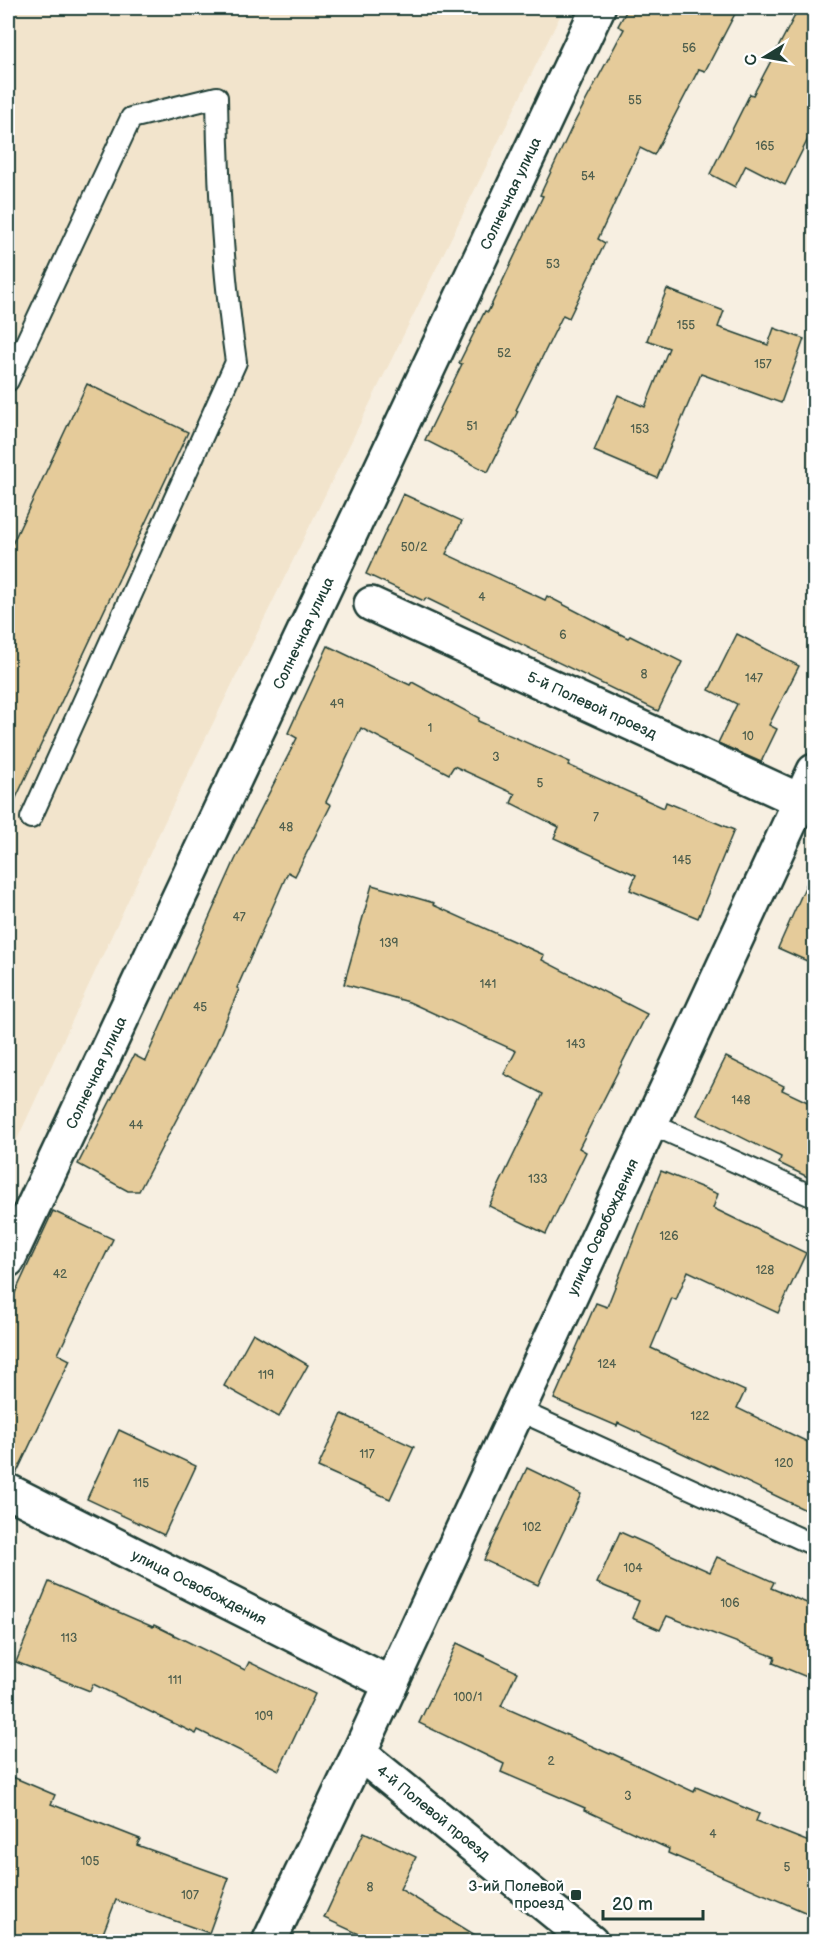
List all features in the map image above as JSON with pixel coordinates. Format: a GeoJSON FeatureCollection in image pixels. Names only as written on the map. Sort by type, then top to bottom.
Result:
{"type":"FeatureCollection","features":[{"type":"Feature","properties":{"kind":"street","name":"Солнечная улица"},"geometry":{"type":"LineString","coordinates":[[8,1260],[598,8]]}},
{"type":"Feature","properties":{"kind":"street","name":"5-й Полевой проезд"},"geometry":{"type":"LineString","coordinates":[[371,604],[808,804]]}},
{"type":"Feature","properties":{"kind":"street","name":"улица Освобождения"},"geometry":{"type":"LineString","coordinates":[[269,1941],[359,1753],[651,1124],[808,804],[814,771]]}},
{"type":"Feature","properties":{"kind":"street","name":"улица Освобождения"},"geometry":{"type":"LineString","coordinates":[[8,1491],[391,1684]]}},
{"type":"Feature","properties":{"kind":"street","name":"4-й Полевой проезд"},"geometry":{"type":"LineString","coordinates":[[359,1753],[591,1941]]}},
{"type":"Feature","properties":{"kind":"lane"},"geometry":{"type":"LineString","coordinates":[[8,381],[131,118],[217,97],[218,161],[228,310],[236,362],[31,818]]}},
{"type":"Feature","properties":{"kind":"lane"},"geometry":{"type":"LineString","coordinates":[[651,1124],[814,1197]]}},
{"type":"Feature","properties":{"kind":"lane"},"geometry":{"type":"LineString","coordinates":[[518,1410],[814,1545]]}},
{"type":"Feature","properties":{"kind":"shaded area"},"geometry":{"type":"Polygon","coordinates":[[[8,8],[564,8],[164,823],[8,1159],[8,8]]]}},
{"type":"Feature","properties":{"kind":"building"},"geometry":{"type":"Polygon","coordinates":[[[628,8],[738,8],[705,71],[699,69],[654,155],[640,148],[598,239],[605,243],[569,318],[563,315],[488,472],[425,440],[462,364],[459,363],[485,311],[488,312],[543,196],[540,195],[572,127],[624,29],[618,26],[628,8]]]}},
{"type":"Feature","properties":{"kind":"building"},"geometry":{"type":"Polygon","coordinates":[[[799,8],[814,8],[814,127],[785,185],[746,165],[735,187],[710,174],[750,94],[753,95],[799,8]]]}},
{"type":"Feature","properties":{"kind":"building"},"geometry":{"type":"Polygon","coordinates":[[[667,289],[724,311],[718,327],[768,345],[774,328],[804,339],[781,403],[701,374],[657,478],[594,451],[618,395],[645,407],[669,348],[647,340],[667,289]]]}},
{"type":"Feature","properties":{"kind":"building"},"geometry":{"type":"Polygon","coordinates":[[[87,384],[188,432],[8,815],[8,553],[87,384]]]}},
{"type":"Feature","properties":{"kind":"building"},"geometry":{"type":"Polygon","coordinates":[[[403,494],[462,521],[446,554],[545,600],[547,596],[628,638],[630,636],[682,662],[658,711],[426,598],[424,601],[366,574],[403,494]]]}},
{"type":"Feature","properties":{"kind":"building"},"geometry":{"type":"Polygon","coordinates":[[[737,634],[799,666],[769,725],[777,729],[761,762],[718,743],[737,704],[709,690],[737,634]]]}},
{"type":"Feature","properties":{"kind":"building"},"geometry":{"type":"Polygon","coordinates":[[[328,646],[410,685],[412,682],[479,718],[478,721],[570,762],[568,765],[664,808],[666,802],[734,830],[698,918],[630,890],[636,875],[554,838],[559,827],[511,803],[515,794],[454,766],[449,774],[361,728],[326,802],[331,805],[295,876],[288,872],[237,988],[239,989],[216,1044],[139,1191],[128,1191],[78,1164],[134,1055],[145,1061],[235,860],[297,738],[288,733],[328,646]]]}},
{"type":"Feature","properties":{"kind":"building"},"geometry":{"type":"Polygon","coordinates":[[[814,867],[814,964],[778,948],[814,867]]]}},
{"type":"Feature","properties":{"kind":"building"},"geometry":{"type":"Polygon","coordinates":[[[372,885],[434,903],[433,905],[544,955],[542,960],[647,1014],[579,1148],[586,1152],[546,1234],[489,1206],[543,1094],[504,1074],[516,1051],[409,1002],[344,984],[372,885]]]}},
{"type":"Feature","properties":{"kind":"building"},"geometry":{"type":"Polygon","coordinates":[[[726,1057],[784,1086],[782,1090],[814,1105],[814,1180],[779,1163],[781,1157],[697,1115],[726,1057]]]}},
{"type":"Feature","properties":{"kind":"building"},"geometry":{"type":"Polygon","coordinates":[[[661,1171],[718,1194],[713,1208],[806,1253],[778,1313],[688,1271],[676,1300],[672,1298],[651,1348],[745,1391],[737,1408],[814,1445],[814,1514],[618,1423],[617,1426],[554,1399],[596,1303],[607,1307],[661,1171]]]}},
{"type":"Feature","properties":{"kind":"building"},"geometry":{"type":"Polygon","coordinates":[[[53,1211],[113,1239],[58,1354],[70,1360],[16,1474],[8,1472],[8,1308],[53,1211]]]}},
{"type":"Feature","properties":{"kind":"building"},"geometry":{"type":"Polygon","coordinates":[[[253,1333],[308,1365],[279,1417],[224,1386],[253,1333]]]}},
{"type":"Feature","properties":{"kind":"building"},"geometry":{"type":"Polygon","coordinates":[[[342,1414],[414,1447],[390,1499],[318,1467],[342,1414]]]}},
{"type":"Feature","properties":{"kind":"building"},"geometry":{"type":"Polygon","coordinates":[[[119,1430],[196,1466],[164,1535],[87,1499],[119,1430]]]}},
{"type":"Feature","properties":{"kind":"building"},"geometry":{"type":"Polygon","coordinates":[[[527,1468],[581,1494],[538,1585],[484,1560],[527,1468]]]}},
{"type":"Feature","properties":{"kind":"building"},"geometry":{"type":"Polygon","coordinates":[[[620,1532],[710,1572],[717,1557],[774,1582],[771,1588],[814,1606],[814,1680],[773,1663],[775,1657],[667,1616],[660,1630],[632,1618],[639,1601],[597,1583],[620,1532]]]}},
{"type":"Feature","properties":{"kind":"building"},"geometry":{"type":"Polygon","coordinates":[[[49,1582],[153,1627],[154,1625],[245,1670],[249,1662],[315,1694],[279,1770],[198,1730],[196,1734],[93,1684],[90,1691],[16,1662],[49,1582]]]}},
{"type":"Feature","properties":{"kind":"building"},"geometry":{"type":"Polygon","coordinates":[[[457,1643],[517,1672],[501,1706],[611,1753],[694,1792],[696,1787],[759,1814],[756,1821],[814,1844],[814,1916],[668,1853],[669,1849],[584,1810],[585,1808],[501,1772],[504,1764],[419,1723],[457,1643]]]}},
{"type":"Feature","properties":{"kind":"building"},"geometry":{"type":"Polygon","coordinates":[[[8,1775],[55,1795],[51,1804],[140,1839],[137,1845],[229,1878],[209,1933],[116,1900],[100,1941],[8,1941],[8,1775]]]}},
{"type":"Feature","properties":{"kind":"building"},"geometry":{"type":"Polygon","coordinates":[[[364,1832],[416,1857],[400,1889],[485,1941],[374,1941],[324,1918],[364,1832]]]}},
{"type":"Feature","properties":{"kind":"place","name":"3-ий Полевой проезд"},"geometry":{"type":"Point","coordinates":[576,1895]}}]}
